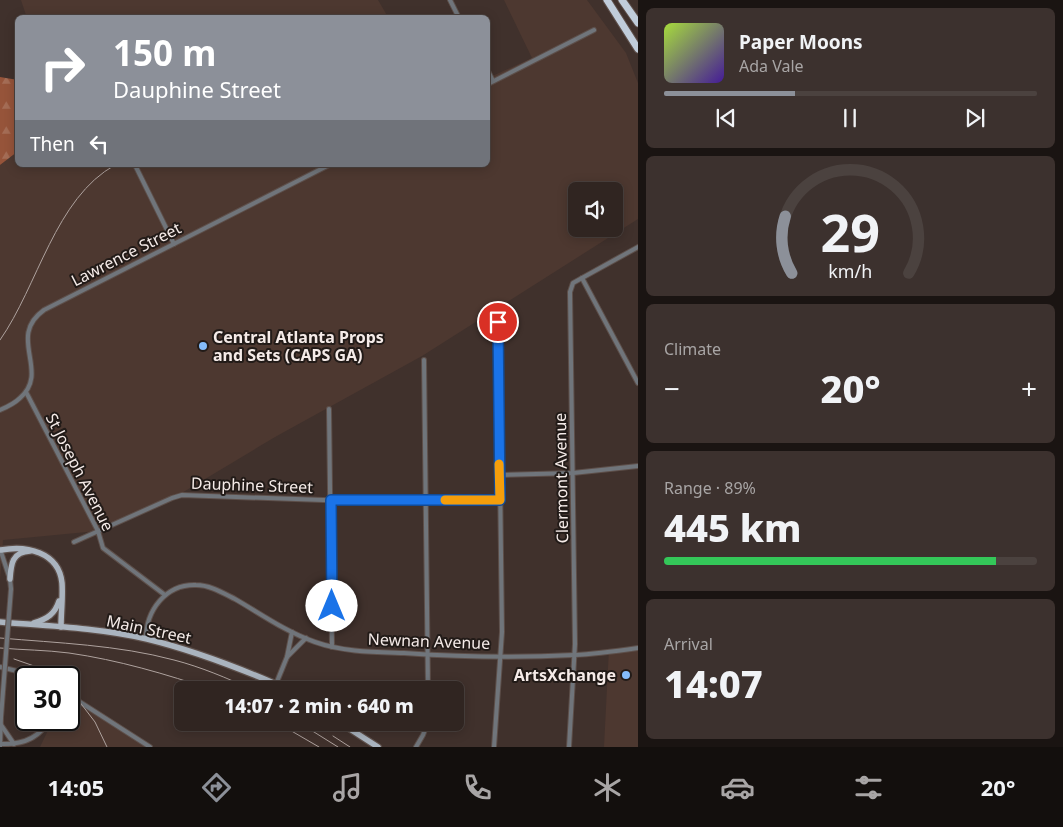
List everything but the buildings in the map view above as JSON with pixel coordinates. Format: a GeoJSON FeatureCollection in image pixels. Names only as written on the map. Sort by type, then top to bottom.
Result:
{"type":"FeatureCollection","features":[{"type":"Feature","properties":{"kind":"highway"},"geometry":{"type":"LineString","coordinates":[[607,0],[638,49]]}},
{"type":"Feature","properties":{"kind":"highway"},"geometry":{"type":"LineString","coordinates":[[622,0],[638,23]]}},
{"type":"Feature","properties":{"kind":"main road"},"geometry":{"type":"LineString","coordinates":[[0,550],[17,548],[36,551],[47,557],[57,568],[62,582],[61,627]]}},
{"type":"Feature","properties":{"kind":"main road"},"geometry":{"type":"LineString","coordinates":[[10,579],[12,560],[15,556],[25,552],[36,551]]}},
{"type":"Feature","properties":{"kind":"main road"},"geometry":{"type":"LineString","coordinates":[[29,624],[44,620],[53,613],[62,594]]}},
{"type":"Feature","properties":{"kind":"main road","name":"Main Street"},"geometry":{"type":"LineString","coordinates":[[0,622],[61,627],[146,639],[211,657],[269,681]]}},
{"type":"Feature","properties":{"kind":"main road"},"geometry":{"type":"LineString","coordinates":[[353,731],[378,747]]}},
{"type":"Feature","properties":{"kind":"street"},"geometry":{"type":"LineString","coordinates":[[450,0],[458,15]]}},
{"type":"Feature","properties":{"kind":"street"},"geometry":{"type":"LineString","coordinates":[[490,83],[594,30]]}},
{"type":"Feature","properties":{"kind":"street"},"geometry":{"type":"LineString","coordinates":[[490,75],[493,81]]}},
{"type":"Feature","properties":{"kind":"street"},"geometry":{"type":"LineString","coordinates":[[136,167],[174,244]]}},
{"type":"Feature","properties":{"kind":"street","name":"Lawrence Street"},"geometry":{"type":"LineString","coordinates":[[26,392],[31,383],[33,373],[28,333],[37,315],[325,167]]}},
{"type":"Feature","properties":{"kind":"street"},"geometry":{"type":"LineString","coordinates":[[636,248],[638,256]]}},
{"type":"Feature","properties":{"kind":"street","name":"Clermont Avenue"},"geometry":{"type":"LineString","coordinates":[[569,747],[575,655],[570,292],[573,283],[636,248]]}},
{"type":"Feature","properties":{"kind":"street"},"geometry":{"type":"LineString","coordinates":[[582,278],[638,383]]}},
{"type":"Feature","properties":{"kind":"street"},"geometry":{"type":"LineString","coordinates":[[494,747],[501,656],[498,322]]}},
{"type":"Feature","properties":{"kind":"street"},"geometry":{"type":"LineString","coordinates":[[424,360],[428,681]]}},
{"type":"Feature","properties":{"kind":"street"},"geometry":{"type":"LineString","coordinates":[[0,410],[15,402],[26,392]]}},
{"type":"Feature","properties":{"kind":"street","name":"St Joseph Avenue"},"geometry":{"type":"LineString","coordinates":[[26,392],[98,532],[103,548],[165,595]]}},
{"type":"Feature","properties":{"kind":"street"},"geometry":{"type":"LineString","coordinates":[[329,409],[332,647]]}},
{"type":"Feature","properties":{"kind":"street"},"geometry":{"type":"LineString","coordinates":[[500,475],[573,473],[638,466]]}},
{"type":"Feature","properties":{"kind":"street","name":"Dauphine Street"},"geometry":{"type":"LineString","coordinates":[[74,542],[182,495],[331,500],[500,500]]}},
{"type":"Feature","properties":{"kind":"street"},"geometry":{"type":"LineString","coordinates":[[0,550],[10,579],[11,589],[0,745],[23,742],[42,731]]}},
{"type":"Feature","properties":{"kind":"street","name":"Newnan Avenue"},"geometry":{"type":"LineString","coordinates":[[146,639],[146,627],[152,611],[165,595],[174,589],[197,584],[209,586],[292,632],[332,647],[428,655],[501,656],[575,655],[638,648]]}},
{"type":"Feature","properties":{"kind":"street"},"geometry":{"type":"LineString","coordinates":[[277,681],[287,657],[292,632]]}},
{"type":"Feature","properties":{"kind":"street"},"geometry":{"type":"LineString","coordinates":[[287,657],[306,638]]}},
{"type":"Feature","properties":{"kind":"street"},"geometry":{"type":"LineString","coordinates":[[0,667],[15,670]]}},
{"type":"Feature","properties":{"kind":"street"},"geometry":{"type":"LineString","coordinates":[[80,702],[150,747]]}},
{"type":"Feature","properties":{"kind":"street"},"geometry":{"type":"LineString","coordinates":[[1,725],[14,744]]}},
{"type":"Feature","properties":{"kind":"street"},"geometry":{"type":"LineString","coordinates":[[416,747],[425,731]]}},
{"type":"Feature","properties":{"kind":"shaded area"},"geometry":{"type":"Polygon","coordinates":[[[21,0],[378,0],[387,15],[26,15],[21,0]]]}},
{"type":"Feature","properties":{"kind":"shaded area"},"geometry":{"type":"Polygon","coordinates":[[[504,0],[587,0],[626,53],[638,83],[638,219],[623,229],[623,182],[568,182],[568,237],[610,237],[422,356],[275,437],[175,497],[97,531],[3,540],[0,580],[0,165],[15,154],[15,167],[490,167],[490,77],[532,58],[504,0]]]}},
{"type":"Feature","properties":{"kind":"shaded area"},"geometry":{"type":"Polygon","coordinates":[[[609,649],[638,649],[638,747],[604,747],[609,649]]]}},
{"type":"Feature","properties":{"kind":"shaded area"},"geometry":{"type":"Polygon","coordinates":[[[80,706],[150,747],[40,747],[48,731],[80,731],[80,706]]]}},
{"type":"Feature","properties":{"kind":"green space"},"geometry":{"type":"Polygon","coordinates":[[[0,77],[15,80],[15,154],[0,165],[0,77]]]}},
{"type":"Feature","properties":{"kind":"railway"},"geometry":{"type":"LineString","coordinates":[[0,340],[26,295],[62,221],[77,199],[94,180],[112,167]]}},
{"type":"Feature","properties":{"kind":"railway"},"geometry":{"type":"LineString","coordinates":[[0,638],[88,645],[153,655],[204,669],[233,681]]}},
{"type":"Feature","properties":{"kind":"railway"},"geometry":{"type":"LineString","coordinates":[[0,648],[60,652],[106,659],[185,681]]}},
{"type":"Feature","properties":{"kind":"railway"},"geometry":{"type":"LineString","coordinates":[[14,659],[34,666]]}},
{"type":"Feature","properties":{"kind":"railway"},"geometry":{"type":"LineString","coordinates":[[80,702],[95,722],[107,747]]}},
{"type":"Feature","properties":{"kind":"railway"},"geometry":{"type":"LineString","coordinates":[[291,731],[319,747]]}},
{"type":"Feature","properties":{"kind":"railway"},"geometry":{"type":"LineString","coordinates":[[312,731],[338,747]]}},
{"type":"Feature","properties":{"kind":"railway"},"geometry":{"type":"LineString","coordinates":[[333,736],[350,747]]}},
{"type":"Feature","properties":{"kind":"slow traffic"},"geometry":{"type":"LineString","coordinates":[[445,500],[500,500],[499,464]]}},
{"type":"Feature","properties":{"kind":"place","name":"Central Atlanta Props and Sets (CAPS GA)"},"geometry":{"type":"Point","coordinates":[203,346]}},
{"type":"Feature","properties":{"kind":"place","name":"ArtsXchange"},"geometry":{"type":"Point","coordinates":[626,675]}},
{"type":"Feature","properties":{"kind":"route"},"geometry":{"type":"LineString","coordinates":[[332,606],[331,500],[500,500],[498,322]]}}]}
